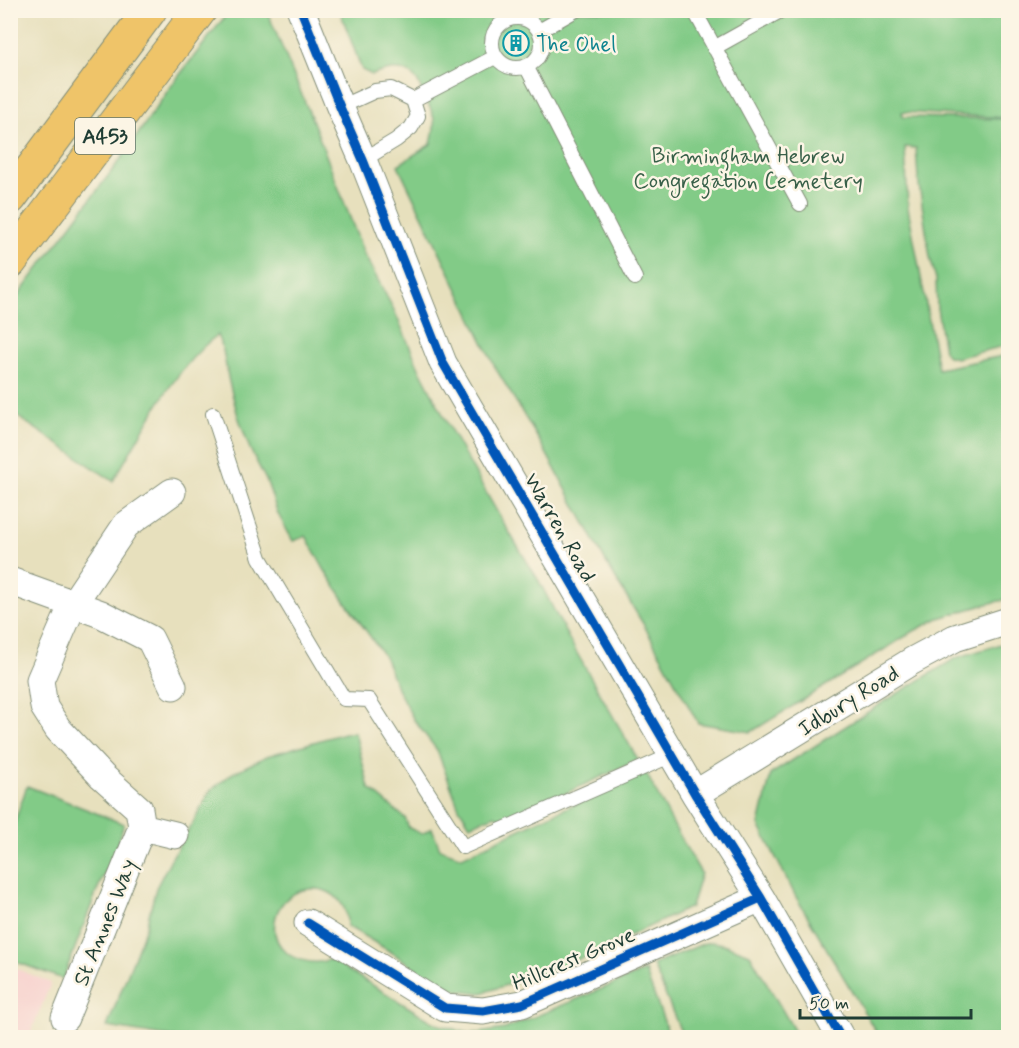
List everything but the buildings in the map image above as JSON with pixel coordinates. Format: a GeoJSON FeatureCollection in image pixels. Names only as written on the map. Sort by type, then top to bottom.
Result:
{"type":"FeatureCollection","features":[{"type":"Feature","properties":{"kind":"main road","name":"A453"},"geometry":{"type":"LineString","coordinates":[[10,198],[150,10]]}},
{"type":"Feature","properties":{"kind":"main road","name":"A453"},"geometry":{"type":"LineString","coordinates":[[10,262],[200,10]]}},
{"type":"Feature","properties":{"kind":"street","name":"Warren Road"},"geometry":{"type":"LineString","coordinates":[[301,10],[339,107],[363,160],[442,363],[695,794],[761,898],[841,1038]]}},
{"type":"Feature","properties":{"kind":"street"},"geometry":{"type":"LineString","coordinates":[[172,492],[126,525],[73,604],[40,680],[44,707],[58,729],[102,776],[139,809],[142,827],[175,835]]}},
{"type":"Feature","properties":{"kind":"street"},"geometry":{"type":"LineString","coordinates":[[10,581],[102,614],[150,639],[173,686]]}},
{"type":"Feature","properties":{"kind":"street","name":"Idbury Road"},"geometry":{"type":"LineString","coordinates":[[695,794],[912,661],[955,638],[1008,621]]}},
{"type":"Feature","properties":{"kind":"street","name":"St Annes Way"},"geometry":{"type":"LineString","coordinates":[[65,1018],[142,827]]}},
{"type":"Feature","properties":{"kind":"street","name":"Hillcrest Grove"},"geometry":{"type":"LineString","coordinates":[[308,923],[445,1008],[483,1011],[522,1004],[761,898]]}},
{"type":"Feature","properties":{"kind":"lane"},"geometry":{"type":"LineString","coordinates":[[539,31],[576,10]]}},
{"type":"Feature","properties":{"kind":"lane"},"geometry":{"type":"LineString","coordinates":[[694,10],[800,204]]}},
{"type":"Feature","properties":{"kind":"lane"},"geometry":{"type":"LineString","coordinates":[[714,48],[782,10]]}},
{"type":"Feature","properties":{"kind":"lane"},"geometry":{"type":"LineString","coordinates":[[500,16],[527,20],[539,31],[542,48],[534,62],[519,68],[512,68],[499,62],[495,57],[491,42],[500,16]]}},
{"type":"Feature","properties":{"kind":"lane"},"geometry":{"type":"LineString","coordinates":[[413,100],[495,57]]}},
{"type":"Feature","properties":{"kind":"lane"},"geometry":{"type":"LineString","coordinates":[[526,66],[635,278]]}},
{"type":"Feature","properties":{"kind":"lane"},"geometry":{"type":"LineString","coordinates":[[339,107],[375,92],[391,89],[413,100],[418,116],[411,128],[363,160]]}},
{"type":"Feature","properties":{"kind":"lane"},"geometry":{"type":"LineString","coordinates":[[213,414],[260,558],[344,699],[369,700],[463,847],[672,755]]}},
{"type":"Feature","properties":{"kind":"shaded area"},"geometry":{"type":"Polygon","coordinates":[[[11,966],[51,983],[29,1037],[11,1037],[11,966]]]}},
{"type":"Feature","properties":{"kind":"green space"},"geometry":{"type":"Polygon","coordinates":[[[230,10],[267,11],[364,254],[394,310],[420,370],[453,434],[539,581],[570,641],[638,760],[505,821],[495,815],[470,825],[459,808],[437,750],[414,720],[384,656],[324,569],[306,536],[293,541],[278,514],[267,482],[250,449],[238,416],[223,350],[217,335],[185,366],[172,384],[113,481],[11,412],[11,305],[123,156],[171,86],[230,10]]]}},
{"type":"Feature","properties":{"kind":"green space","name":"Birmingham Hebrew Congregation Cemetery"},"geometry":{"type":"Polygon","coordinates":[[[340,11],[1008,11],[1008,118],[902,112],[903,117],[1008,119],[1008,345],[956,358],[948,356],[944,351],[937,308],[936,279],[930,257],[918,178],[916,148],[905,147],[908,208],[938,369],[1008,355],[1008,599],[939,618],[914,631],[751,732],[698,723],[539,440],[496,369],[398,165],[431,144],[434,118],[419,84],[405,71],[389,70],[372,75],[362,70],[340,11]]]}},
{"type":"Feature","properties":{"kind":"green space"},"geometry":{"type":"Polygon","coordinates":[[[1008,642],[1008,1037],[879,1037],[796,897],[759,825],[771,774],[956,658],[1008,642]]]}},
{"type":"Feature","properties":{"kind":"green space"},"geometry":{"type":"Polygon","coordinates":[[[344,733],[355,733],[369,788],[405,818],[409,828],[422,834],[432,828],[440,849],[462,857],[646,773],[701,873],[691,907],[584,957],[482,993],[442,986],[347,926],[345,910],[337,898],[319,889],[308,889],[288,897],[276,916],[274,927],[277,941],[287,953],[306,961],[336,961],[436,1024],[468,1033],[505,1029],[645,971],[670,1037],[178,1038],[107,1027],[146,927],[156,888],[210,791],[233,773],[267,756],[344,733]]]}},
{"type":"Feature","properties":{"kind":"green space"},"geometry":{"type":"Polygon","coordinates":[[[27,786],[124,824],[63,979],[11,960],[11,832],[27,786]]]}},
{"type":"Feature","properties":{"kind":"green space"},"geometry":{"type":"Polygon","coordinates":[[[712,942],[750,954],[798,1037],[683,1037],[653,965],[712,942]]]}},
{"type":"Feature","properties":{"kind":"cycle path"},"geometry":{"type":"LineString","coordinates":[[301,10],[443,363],[695,794],[761,898],[841,1038]]}},
{"type":"Feature","properties":{"kind":"cycle path"},"geometry":{"type":"LineString","coordinates":[[308,923],[445,1008],[483,1011],[522,1004],[761,898]]}},
{"type":"Feature","properties":{"kind":"place","name":"The Ohel"},"geometry":{"type":"Point","coordinates":[516,43]}}]}
